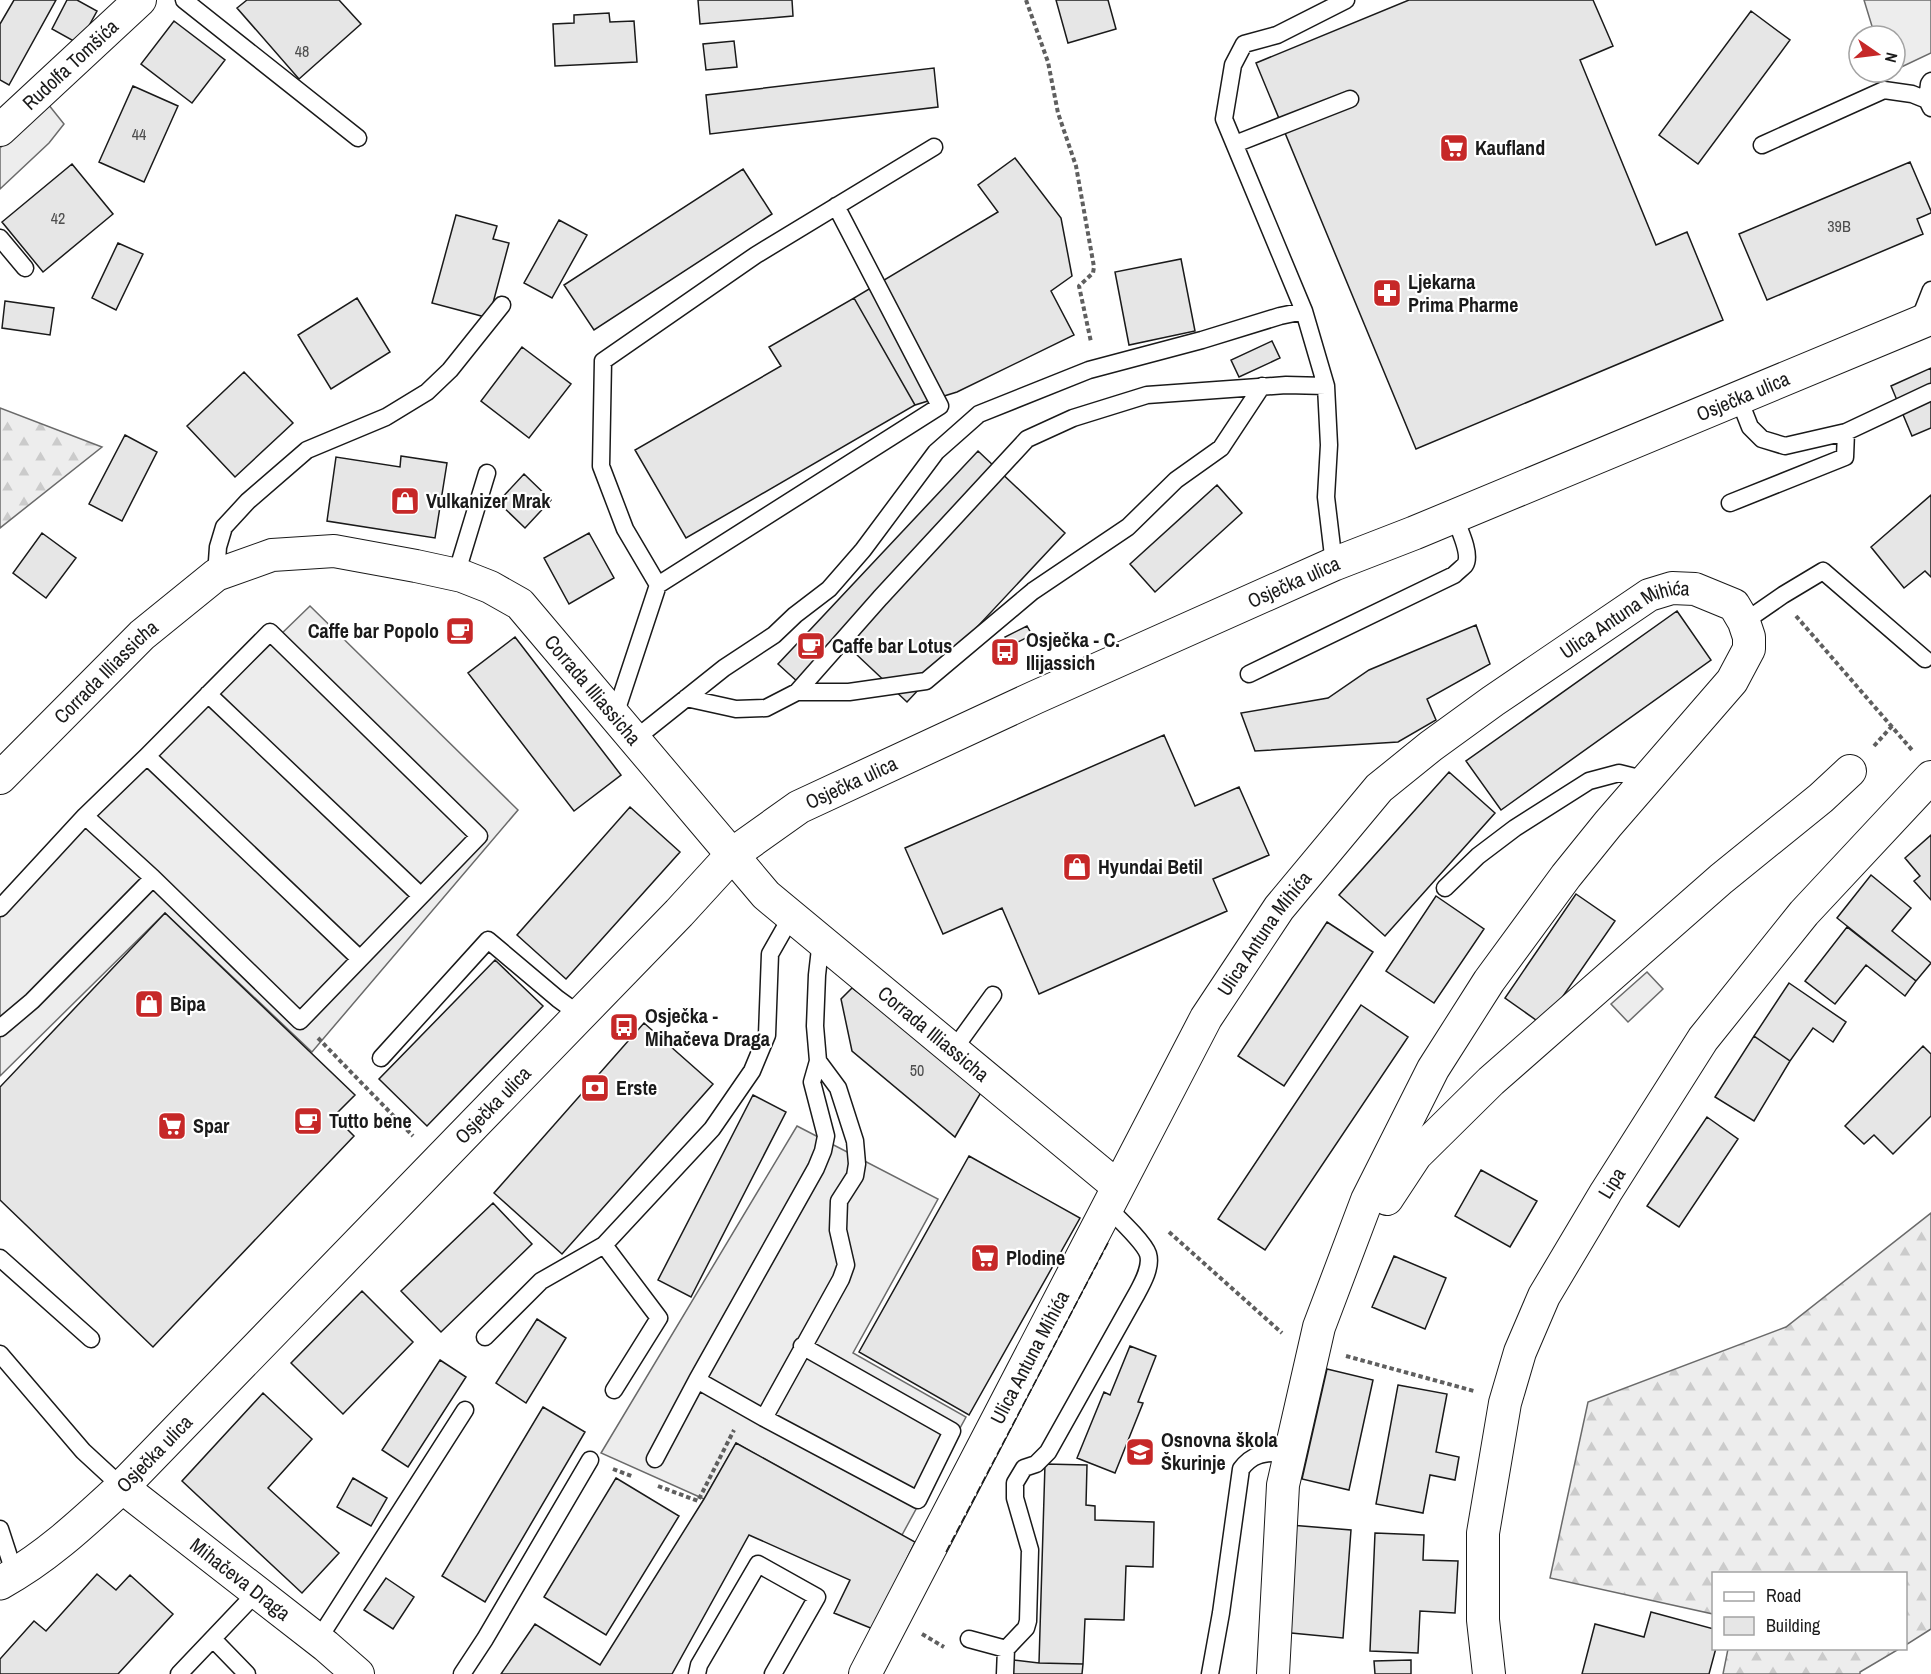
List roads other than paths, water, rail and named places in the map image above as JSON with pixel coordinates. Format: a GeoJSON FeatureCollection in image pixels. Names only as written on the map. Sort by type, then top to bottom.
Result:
{"type":"FeatureCollection","features":[{"type":"Feature","properties":{"kind":"main road","name":"Osječka ulica"},"geometry":{"type":"LineString","coordinates":[[8,1579],[56,1545],[122,1487],[733,854],[799,807],[1036,697],[1334,564],[1924,321]]}},
{"type":"Feature","properties":{"kind":"street","name":"Rudolfa Tomšića"},"geometry":{"type":"LineString","coordinates":[[0,130],[140,0]]}},
{"type":"Feature","properties":{"kind":"street","name":"Corrada Illiassicha"},"geometry":{"type":"LineString","coordinates":[[0,778],[142,635],[216,575],[272,555],[334,551],[456,575],[490,586],[520,604],[766,895],[954,1049],[1112,1196]]}},
{"type":"Feature","properties":{"kind":"street","name":"Ulica Antuna Mihića"},"geometry":{"type":"LineString","coordinates":[[865,1674],[1206,1018],[1279,908],[1379,788],[1484,707],[1649,595],[1672,588],[1695,589],[1734,605],[1744,622]]}},
{"type":"Feature","properties":{"kind":"street"},"geometry":{"type":"LineString","coordinates":[[1273,1674],[1283,1485],[1319,1328],[1367,1200],[1433,1069],[1489,981],[1566,876],[1608,824],[1732,681],[1749,649],[1749,637],[1744,622]]}},
{"type":"Feature","properties":{"kind":"street"},"geometry":{"type":"LineString","coordinates":[[1367,1200],[1381,1204],[1386,1200],[1416,1155],[1491,1081],[1721,879],[1821,798],[1850,771]]}},
{"type":"Feature","properties":{"kind":"street","name":"Lipa"},"geometry":{"type":"LineString","coordinates":[[1489,1674],[1483,1620],[1483,1533],[1505,1402],[1520,1352],[1544,1296],[1606,1192],[1703,1039],[1804,914],[1931,777]]}},
{"type":"Feature","properties":{"kind":"street","name":"Mihačeva Draga"},"geometry":{"type":"LineString","coordinates":[[122,1487],[257,1592],[324,1653],[358,1674]]}},
{"type":"Feature","properties":{"kind":"lane"},"geometry":{"type":"LineString","coordinates":[[184,0],[358,138]]}},
{"type":"Feature","properties":{"kind":"lane"},"geometry":{"type":"LineString","coordinates":[[1334,564],[1326,497],[1329,446],[1326,386],[1304,311],[1224,119],[1233,65],[1244,44],[1277,35],[1346,0]]}},
{"type":"Feature","properties":{"kind":"lane"},"geometry":{"type":"LineString","coordinates":[[1929,104],[1931,81]]}},
{"type":"Feature","properties":{"kind":"lane"},"geometry":{"type":"LineString","coordinates":[[1762,145],[1884,90],[1912,94],[1929,104]]}},
{"type":"Feature","properties":{"kind":"lane"},"geometry":{"type":"LineString","coordinates":[[1235,144],[1350,99]]}},
{"type":"Feature","properties":{"kind":"lane"},"geometry":{"type":"LineString","coordinates":[[658,585],[625,529],[601,466],[603,361],[756,255],[934,147]]}},
{"type":"Feature","properties":{"kind":"lane"},"geometry":{"type":"LineString","coordinates":[[615,715],[658,585],[940,406],[836,206]]}},
{"type":"Feature","properties":{"kind":"lane"},"geometry":{"type":"LineString","coordinates":[[0,238],[25,268]]}},
{"type":"Feature","properties":{"kind":"lane"},"geometry":{"type":"LineString","coordinates":[[1924,321],[1931,290]]}},
{"type":"Feature","properties":{"kind":"lane"},"geometry":{"type":"LineString","coordinates":[[216,575],[218,547],[224,527],[248,501],[307,450],[386,417],[427,392],[450,370],[502,305]]}},
{"type":"Feature","properties":{"kind":"lane"},"geometry":{"type":"LineString","coordinates":[[635,739],[724,668],[774,635],[795,615],[829,589],[863,550],[936,452],[979,414],[1097,368],[1304,311]]}},
{"type":"Feature","properties":{"kind":"lane"},"geometry":{"type":"LineString","coordinates":[[686,698],[736,709],[766,708],[797,692],[880,598],[1027,439],[1073,418],[1147,396],[1286,384],[1326,386]]}},
{"type":"Feature","properties":{"kind":"lane"},"geometry":{"type":"LineString","coordinates":[[797,692],[849,692],[926,681],[1033,591],[1128,527],[1176,480],[1221,448],[1262,386]]}},
{"type":"Feature","properties":{"kind":"lane"},"geometry":{"type":"LineString","coordinates":[[1739,399],[1750,427],[1762,439],[1785,446],[1846,432],[1931,392]]}},
{"type":"Feature","properties":{"kind":"lane"},"geometry":{"type":"LineString","coordinates":[[1730,503],[1845,457],[1846,432]]}},
{"type":"Feature","properties":{"kind":"lane"},"geometry":{"type":"LineString","coordinates":[[456,575],[487,473]]}},
{"type":"Feature","properties":{"kind":"lane"},"geometry":{"type":"LineString","coordinates":[[1249,674],[1454,575],[1465,565],[1468,558],[1454,516]]}},
{"type":"Feature","properties":{"kind":"lane"},"geometry":{"type":"LineString","coordinates":[[1744,622],[1823,571],[1925,659]]}},
{"type":"Feature","properties":{"kind":"lane"},"geometry":{"type":"LineString","coordinates":[[0,908],[85,816],[270,632],[479,836],[300,1021],[153,878],[85,816]]}},
{"type":"Feature","properties":{"kind":"lane"},"geometry":{"type":"LineString","coordinates":[[208,694],[421,896]]}},
{"type":"Feature","properties":{"kind":"lane"},"geometry":{"type":"LineString","coordinates":[[147,756],[360,959]]}},
{"type":"Feature","properties":{"kind":"lane"},"geometry":{"type":"LineString","coordinates":[[1445,888],[1478,856],[1515,828],[1589,781],[1619,773],[1647,780]]}},
{"type":"Feature","properties":{"kind":"lane"},"geometry":{"type":"LineString","coordinates":[[0,1028],[32,1001],[153,878]]}},
{"type":"Feature","properties":{"kind":"lane"},"geometry":{"type":"LineString","coordinates":[[485,1337],[541,1281],[604,1245],[712,1129],[752,1071],[767,1035],[770,954],[791,917]]}},
{"type":"Feature","properties":{"kind":"lane"},"geometry":{"type":"LineString","coordinates":[[381,1058],[488,940],[580,1015]]}},
{"type":"Feature","properties":{"kind":"lane"},"geometry":{"type":"LineString","coordinates":[[655,1459],[816,1168],[823,1151],[826,1136],[812,1082],[818,1061],[815,1026],[821,940]]}},
{"type":"Feature","properties":{"kind":"lane"},"geometry":{"type":"LineString","coordinates":[[954,1049],[993,995]]}},
{"type":"Feature","properties":{"kind":"lane"},"geometry":{"type":"LineString","coordinates":[[764,1418],[841,1279],[846,1265],[838,1230],[839,1201],[855,1176],[857,1164],[855,1141],[838,1088],[818,1061]]}},
{"type":"Feature","properties":{"kind":"lane"},"geometry":{"type":"LineString","coordinates":[[1005,1674],[1006,1649],[1026,1628],[1028,1621],[1030,1550],[1015,1498],[1015,1483],[1024,1468],[1036,1464],[1048,1452],[1147,1272],[1149,1255],[1112,1196]]}},
{"type":"Feature","properties":{"kind":"lane"},"geometry":{"type":"LineString","coordinates":[[604,1245],[659,1318],[614,1390]]}},
{"type":"Feature","properties":{"kind":"lane"},"geometry":{"type":"LineString","coordinates":[[0,1258],[91,1339]]}},
{"type":"Feature","properties":{"kind":"lane"},"geometry":{"type":"LineString","coordinates":[[697,1380],[918,1500],[952,1431],[802,1346]]}},
{"type":"Feature","properties":{"kind":"lane"},"geometry":{"type":"LineString","coordinates":[[0,1354],[83,1451],[122,1487]]}},
{"type":"Feature","properties":{"kind":"lane"},"geometry":{"type":"LineString","coordinates":[[324,1653],[465,1410]]}},
{"type":"Feature","properties":{"kind":"lane"},"geometry":{"type":"LineString","coordinates":[[1210,1674],[1241,1469],[1255,1455],[1291,1452]]}},
{"type":"Feature","properties":{"kind":"lane"},"geometry":{"type":"LineString","coordinates":[[462,1674],[590,1460]]}},
{"type":"Feature","properties":{"kind":"lane"},"geometry":{"type":"LineString","coordinates":[[0,1529],[8,1579]]}},
{"type":"Feature","properties":{"kind":"lane"},"geometry":{"type":"LineString","coordinates":[[697,1674],[699,1665],[758,1564],[817,1597],[773,1674]]}},
{"type":"Feature","properties":{"kind":"lane"},"geometry":{"type":"LineString","coordinates":[[179,1674],[257,1592]]}},
{"type":"Feature","properties":{"kind":"lane"},"geometry":{"type":"LineString","coordinates":[[213,1639],[248,1674]]}},
{"type":"Feature","properties":{"kind":"lane"},"geometry":{"type":"LineString","coordinates":[[969,1639],[1006,1649]]}},
{"type":"Feature","properties":{"kind":"place","name":"Kaufland"},"geometry":{"type":"Point","coordinates":[1454,148]}},
{"type":"Feature","properties":{"kind":"place","name":"Ljekarna Prima Pharme"},"geometry":{"type":"Point","coordinates":[1387,293]}},
{"type":"Feature","properties":{"kind":"place","name":"Vulkanizer Mrak"},"geometry":{"type":"Point","coordinates":[405,501]}},
{"type":"Feature","properties":{"kind":"place","name":"Caffe bar Popolo"},"geometry":{"type":"Point","coordinates":[460,631]}},
{"type":"Feature","properties":{"kind":"place","name":"Caffe bar Lotus"},"geometry":{"type":"Point","coordinates":[811,646]}},
{"type":"Feature","properties":{"kind":"place","name":"Osječka - C. Ilijassich"},"geometry":{"type":"Point","coordinates":[1005,652]}},
{"type":"Feature","properties":{"kind":"place","name":"Hyundai Betil"},"geometry":{"type":"Point","coordinates":[1077,867]}},
{"type":"Feature","properties":{"kind":"place","name":"Bipa"},"geometry":{"type":"Point","coordinates":[149,1004]}},
{"type":"Feature","properties":{"kind":"place","name":"Osječka - Mihačeva Draga"},"geometry":{"type":"Point","coordinates":[624,1027]}},
{"type":"Feature","properties":{"kind":"place","name":"Erste"},"geometry":{"type":"Point","coordinates":[595,1088]}},
{"type":"Feature","properties":{"kind":"place","name":"Tutto bene"},"geometry":{"type":"Point","coordinates":[308,1121]}},
{"type":"Feature","properties":{"kind":"place","name":"Spar"},"geometry":{"type":"Point","coordinates":[172,1126]}},
{"type":"Feature","properties":{"kind":"place","name":"Plodine"},"geometry":{"type":"Point","coordinates":[985,1258]}},
{"type":"Feature","properties":{"kind":"place","name":"Osnovna škola Škurinje"},"geometry":{"type":"Point","coordinates":[1140,1452]}}]}
